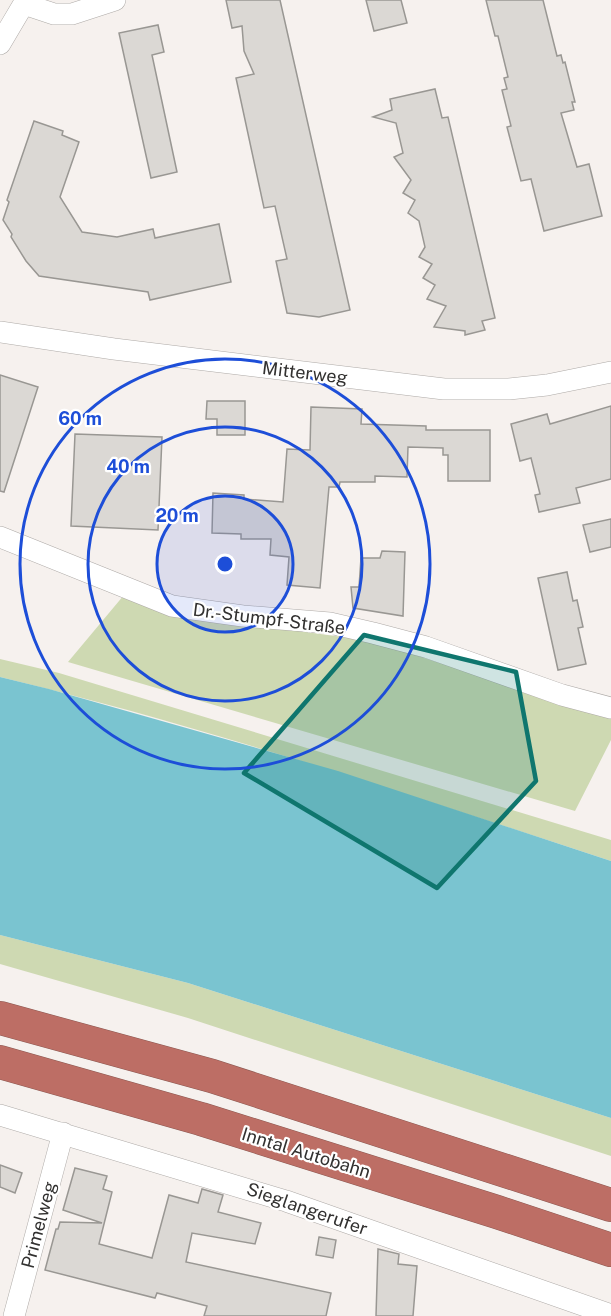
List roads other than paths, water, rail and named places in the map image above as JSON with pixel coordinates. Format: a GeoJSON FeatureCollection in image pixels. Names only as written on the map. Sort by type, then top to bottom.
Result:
{"type":"FeatureCollection","features":[{"type":"Feature","properties":{"kind":"highway"},"geometry":{"type":"LineString","coordinates":[[0,1018],[212,1076],[611,1205]]}},
{"type":"Feature","properties":{"kind":"highway","name":"Inntal Autobahn"},"geometry":{"type":"LineString","coordinates":[[0,1062],[201,1119],[611,1250]]}},
{"type":"Feature","properties":{"kind":"street"},"geometry":{"type":"LineString","coordinates":[[0,44],[25,2],[54,14],[72,14],[115,0]]}},
{"type":"Feature","properties":{"kind":"street","name":"Mitterweg"},"geometry":{"type":"LineString","coordinates":[[0,332],[444,389],[509,389],[547,385],[611,372]]}},
{"type":"Feature","properties":{"kind":"street","name":"Dr.-Stumpf-Straße"},"geometry":{"type":"LineString","coordinates":[[0,537],[172,606],[243,616],[330,623],[426,647],[570,697],[611,708]]}},
{"type":"Feature","properties":{"kind":"street","name":"Sieglangerufer"},"geometry":{"type":"LineString","coordinates":[[0,1115],[286,1201],[611,1315]]}},
{"type":"Feature","properties":{"kind":"street","name":"Primelweg"},"geometry":{"type":"LineString","coordinates":[[14,1316],[63,1133]]}},
{"type":"Feature","properties":{"kind":"water"},"geometry":{"type":"Polygon","coordinates":[[[0,677],[338,771],[611,861],[611,1118],[188,983],[0,935],[0,677]]]}}]}
